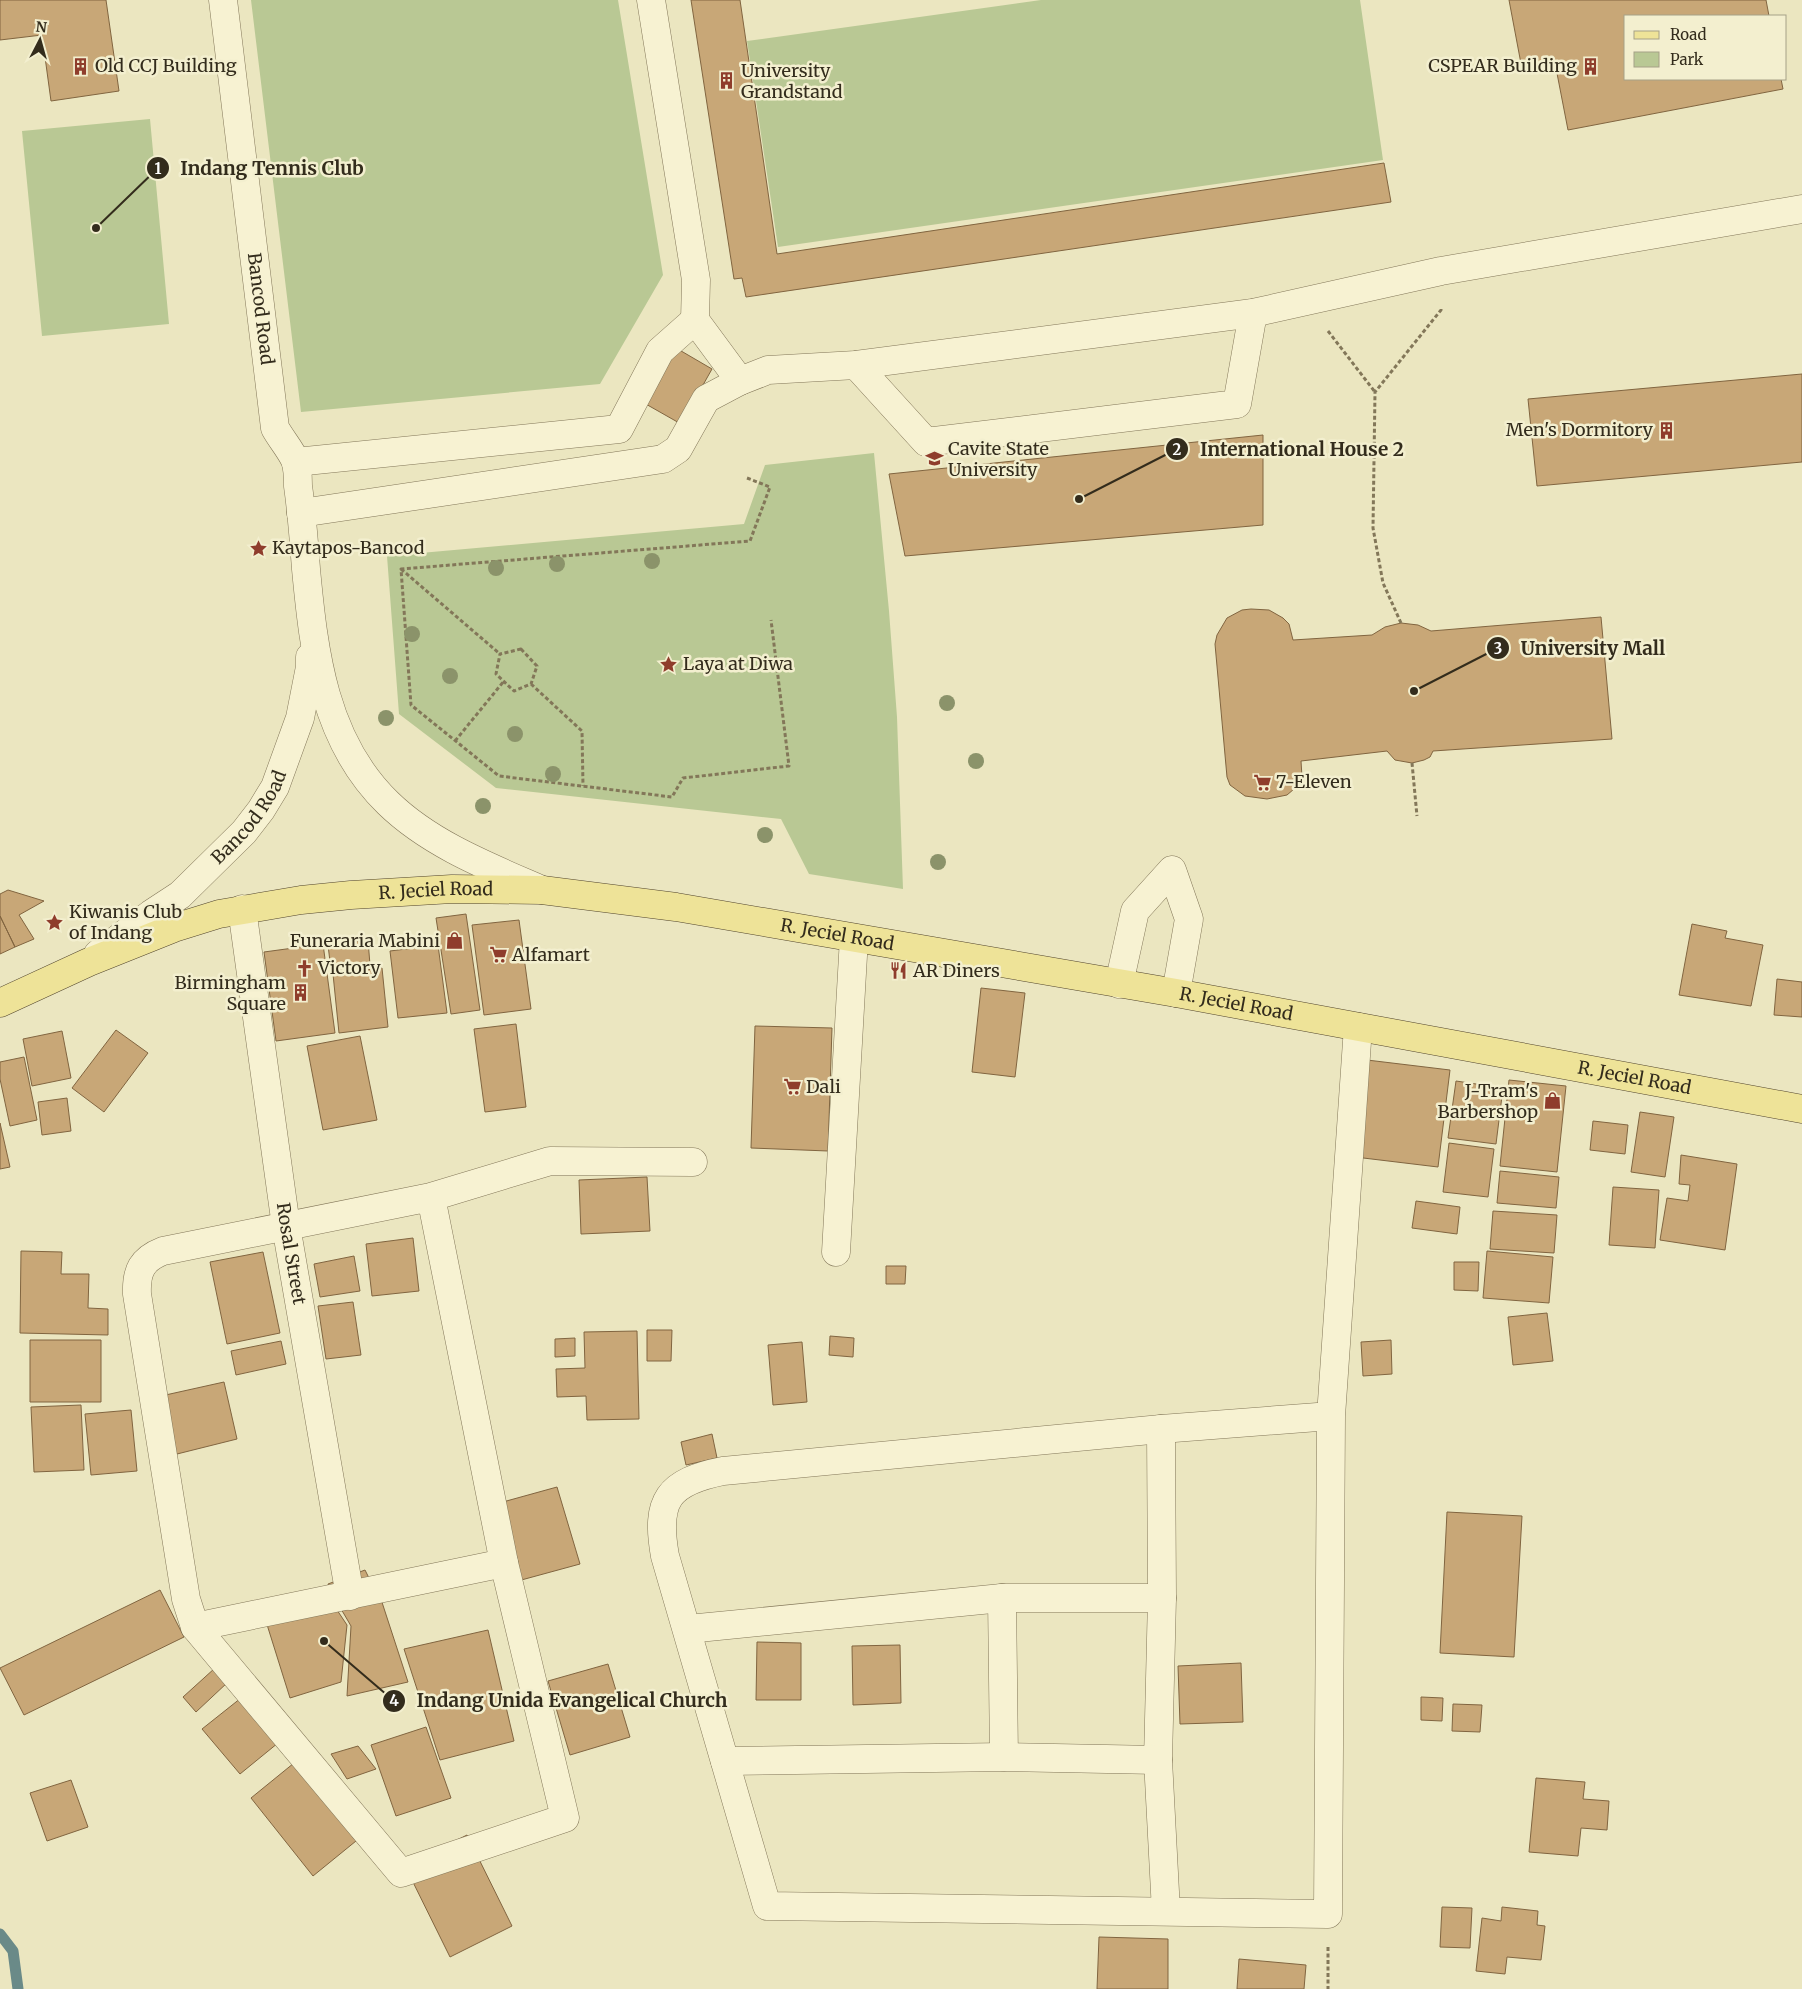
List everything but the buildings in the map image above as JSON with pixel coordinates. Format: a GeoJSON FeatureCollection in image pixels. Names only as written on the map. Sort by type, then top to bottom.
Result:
{"type":"FeatureCollection","features":[{"type":"Feature","properties":{"kind":"main road","name":"R. Jeciel Road"},"geometry":{"type":"LineString","coordinates":[[0,1003],[89,962],[174,928],[242,909],[301,900],[393,892],[452,889],[542,890],[676,907],[1176,994],[1802,1109]]}},
{"type":"Feature","properties":{"kind":"street","name":"Bancod Road"},"geometry":{"type":"LineString","coordinates":[[223,0],[275,428],[296,462],[310,613],[318,668],[339,736],[374,788],[404,816],[444,844],[470,858],[542,890]]}},
{"type":"Feature","properties":{"kind":"street"},"geometry":{"type":"LineString","coordinates":[[651,0],[696,280],[696,320],[740,381]]}},
{"type":"Feature","properties":{"kind":"street"},"geometry":{"type":"LineString","coordinates":[[302,513],[663,459],[678,449],[706,399],[740,381],[768,370],[856,365],[1253,313],[1441,271],[1802,210]]}},
{"type":"Feature","properties":{"kind":"street"},"geometry":{"type":"LineString","coordinates":[[856,365],[926,442],[1238,404],[1253,313]]}},
{"type":"Feature","properties":{"kind":"street"},"geometry":{"type":"LineString","coordinates":[[296,462],[619,429],[660,351],[696,320]]}},
{"type":"Feature","properties":{"kind":"street","name":"Bancod Road"},"geometry":{"type":"LineString","coordinates":[[89,962],[180,894],[244,832],[269,799],[289,753],[300,718],[310,668],[310,613]]}},
{"type":"Feature","properties":{"kind":"street"},"geometry":{"type":"LineString","coordinates":[[1119,984],[1135,911],[1172,870],[1189,919],[1176,994]]}},
{"type":"Feature","properties":{"kind":"street","name":"Rosal Street"},"geometry":{"type":"LineString","coordinates":[[242,909],[286,1226],[350,1596]]}},
{"type":"Feature","properties":{"kind":"street"},"geometry":{"type":"LineString","coordinates":[[836,1252],[854,938]]}},
{"type":"Feature","properties":{"kind":"street"},"geometry":{"type":"LineString","coordinates":[[1331,1416],[1161,1429],[723,1471],[691,1479],[680,1485],[665,1502],[661,1523],[665,1556],[768,1906],[1328,1914],[1331,1416],[1358,1027]]}},
{"type":"Feature","properties":{"kind":"street"},"geometry":{"type":"LineString","coordinates":[[431,1197],[504,1563],[566,1818],[401,1873],[195,1627],[186,1600],[137,1294],[137,1278],[142,1264],[147,1259],[164,1251],[431,1197],[550,1161],[693,1162]]}},
{"type":"Feature","properties":{"kind":"street"},"geometry":{"type":"LineString","coordinates":[[1161,1429],[1162,1598],[1158,1760],[1166,1911]]}},
{"type":"Feature","properties":{"kind":"street"},"geometry":{"type":"LineString","coordinates":[[195,1627],[504,1563]]}},
{"type":"Feature","properties":{"kind":"street"},"geometry":{"type":"LineString","coordinates":[[688,1629],[1002,1598],[1162,1598]]}},
{"type":"Feature","properties":{"kind":"street"},"geometry":{"type":"LineString","coordinates":[[1002,1598],[1004,1757]]}},
{"type":"Feature","properties":{"kind":"street"},"geometry":{"type":"LineString","coordinates":[[725,1761],[1004,1757],[1158,1760]]}},
{"type":"Feature","properties":{"kind":"path"},"geometry":{"type":"LineString","coordinates":[[1401,623],[1383,583],[1373,528],[1375,392],[1441,310],[1441,271]]}},
{"type":"Feature","properties":{"kind":"path"},"geometry":{"type":"LineString","coordinates":[[1319,332],[1328,331],[1375,392]]}},
{"type":"Feature","properties":{"kind":"path"},"geometry":{"type":"LineString","coordinates":[[401,569],[750,541],[770,487],[748,478]]}},
{"type":"Feature","properties":{"kind":"path"},"geometry":{"type":"LineString","coordinates":[[401,569],[500,654]]}},
{"type":"Feature","properties":{"kind":"path"},"geometry":{"type":"LineString","coordinates":[[401,569],[411,706],[499,776],[672,797],[683,778],[790,766],[771,620]]}},
{"type":"Feature","properties":{"kind":"path"},"geometry":{"type":"LineString","coordinates":[[521,649],[537,666],[531,684],[514,691],[504,682],[496,674],[500,654],[521,649]]}},
{"type":"Feature","properties":{"kind":"path"},"geometry":{"type":"LineString","coordinates":[[455,741],[504,682]]}},
{"type":"Feature","properties":{"kind":"path"},"geometry":{"type":"LineString","coordinates":[[531,684],[582,731],[583,786]]}},
{"type":"Feature","properties":{"kind":"path"},"geometry":{"type":"LineString","coordinates":[[1412,764],[1417,816]]}},
{"type":"Feature","properties":{"kind":"path"},"geometry":{"type":"LineString","coordinates":[[1328,1914],[1328,1989]]}},
{"type":"Feature","properties":{"kind":"green space"},"geometry":{"type":"Polygon","coordinates":[[[251,0],[618,0],[663,275],[600,384],[301,412],[251,0]]]}},
{"type":"Feature","properties":{"kind":"green space"},"geometry":{"type":"Polygon","coordinates":[[[1041,0],[1360,0],[1383,160],[778,247],[747,41],[1041,0]]]}},
{"type":"Feature","properties":{"kind":"green space"},"geometry":{"type":"Polygon","coordinates":[[[150,119],[169,324],[42,336],[22,131],[150,119]]]}},
{"type":"Feature","properties":{"kind":"green space"},"geometry":{"type":"Polygon","coordinates":[[[874,453],[897,717],[903,889],[809,874],[781,819],[496,788],[399,714],[387,556],[744,524],[765,465],[874,453]]]}},
{"type":"Feature","properties":{"kind":"waterway"},"geometry":{"type":"LineString","coordinates":[[0,1934],[13,1951],[18,1989]]}},
{"type":"Feature","properties":{"kind":"place","name":"Old CCJ Building"},"geometry":{"type":"Point","coordinates":[81,66]}},
{"type":"Feature","properties":{"kind":"place","name":"CSPEAR Building"},"geometry":{"type":"Point","coordinates":[1591,66]}},
{"type":"Feature","properties":{"kind":"place","name":"University Grandstand"},"geometry":{"type":"Point","coordinates":[727,81]}},
{"type":"Feature","properties":{"kind":"place","name":"Indang Tennis Club"},"geometry":{"type":"Point","coordinates":[96,228]}},
{"type":"Feature","properties":{"kind":"place","name":"Men's Dormitory"},"geometry":{"type":"Point","coordinates":[1667,430]}},
{"type":"Feature","properties":{"kind":"place","name":"Cavite State University"},"geometry":{"type":"Point","coordinates":[934,459]}},
{"type":"Feature","properties":{"kind":"place","name":"International House 2"},"geometry":{"type":"Point","coordinates":[1079,499]}},
{"type":"Feature","properties":{"kind":"place","name":"Kaytapos-Bancod"},"geometry":{"type":"Point","coordinates":[258,548]}},
{"type":"Feature","properties":{"kind":"place","name":"Laya at Diwa"},"geometry":{"type":"Point","coordinates":[669,664]}},
{"type":"Feature","properties":{"kind":"place","name":"University Mall"},"geometry":{"type":"Point","coordinates":[1414,691]}},
{"type":"Feature","properties":{"kind":"place","name":"7-Eleven"},"geometry":{"type":"Point","coordinates":[1262,782]}},
{"type":"Feature","properties":{"kind":"place","name":"Kiwanis Club of Indang"},"geometry":{"type":"Point","coordinates":[55,922]}},
{"type":"Feature","properties":{"kind":"place","name":"Funeraria Mabini"},"geometry":{"type":"Point","coordinates":[454,941]}},
{"type":"Feature","properties":{"kind":"place","name":"Alfamart"},"geometry":{"type":"Point","coordinates":[498,955]}},
{"type":"Feature","properties":{"kind":"place","name":"Victory"},"geometry":{"type":"Point","coordinates":[304,968]}},
{"type":"Feature","properties":{"kind":"place","name":"AR Diners"},"geometry":{"type":"Point","coordinates":[899,971]}},
{"type":"Feature","properties":{"kind":"place","name":"Birmingham Square"},"geometry":{"type":"Point","coordinates":[300,993]}},
{"type":"Feature","properties":{"kind":"place","name":"Dali"},"geometry":{"type":"Point","coordinates":[792,1087]}},
{"type":"Feature","properties":{"kind":"place","name":"J-Tram's Barbershop"},"geometry":{"type":"Point","coordinates":[1552,1101]}},
{"type":"Feature","properties":{"kind":"place","name":"Indang Unida Evangelical Church"},"geometry":{"type":"Point","coordinates":[324,1641]}}]}
